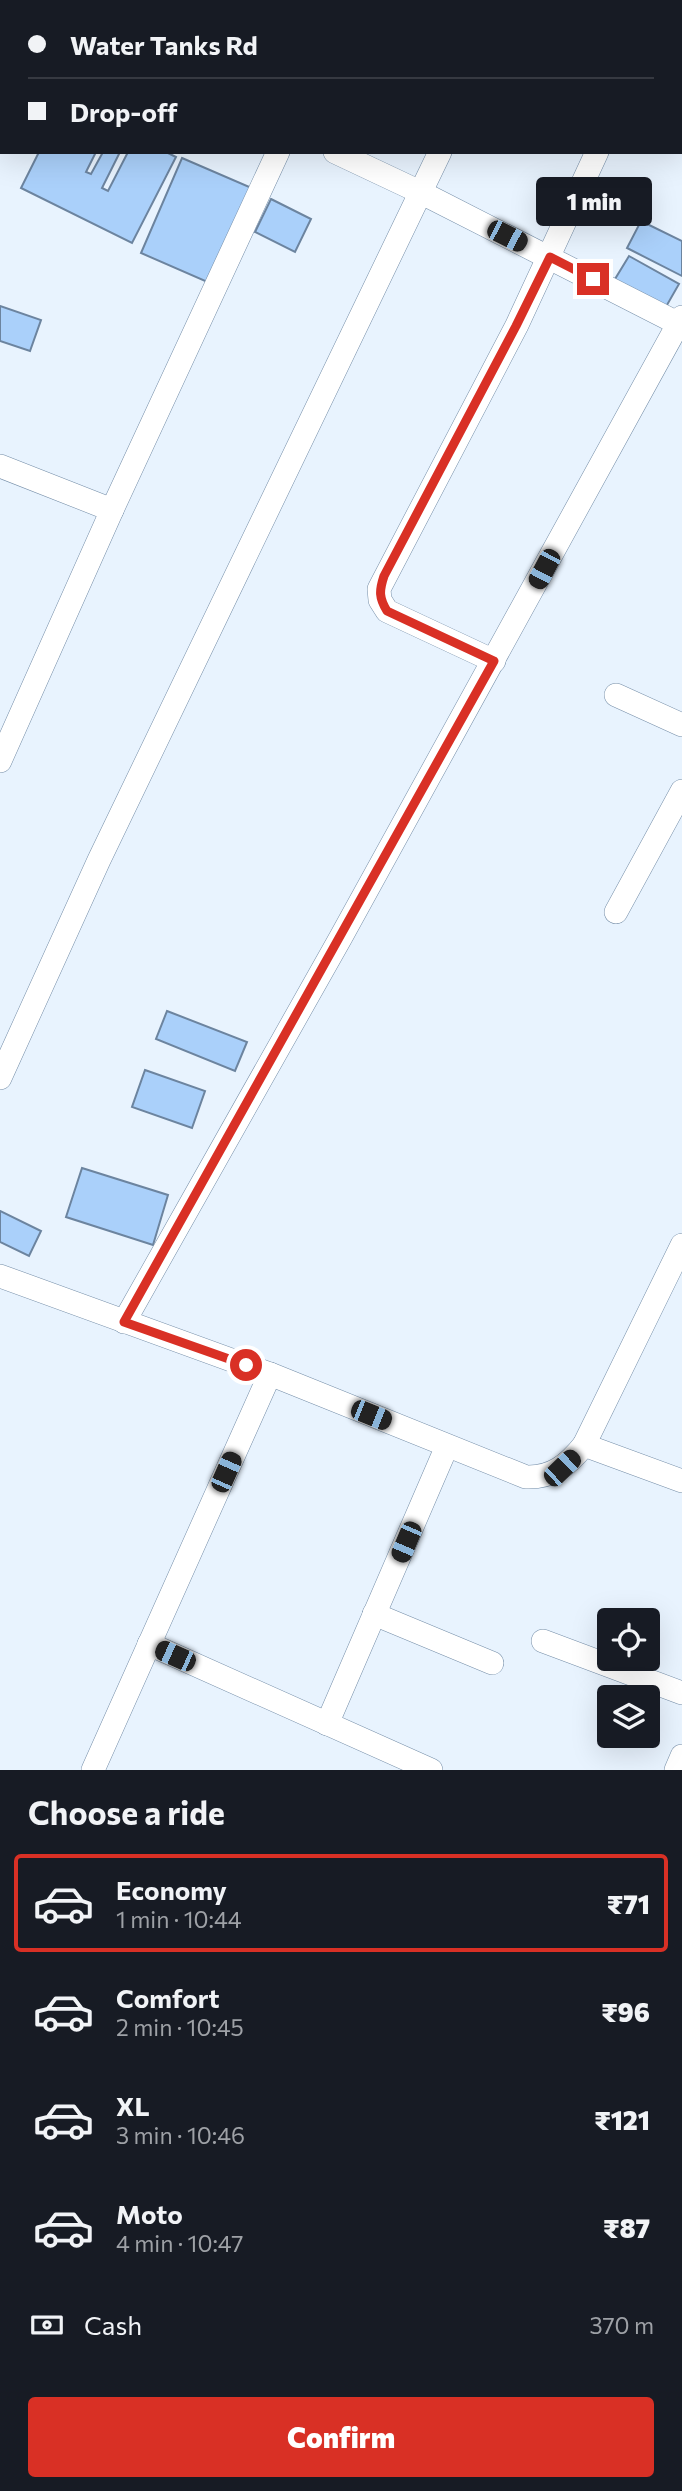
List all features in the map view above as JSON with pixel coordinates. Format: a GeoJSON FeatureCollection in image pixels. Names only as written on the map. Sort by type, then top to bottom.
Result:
{"type":"FeatureCollection","features":[{"type":"Feature","properties":{"kind":"street"},"geometry":{"type":"LineString","coordinates":[[0,761],[112,510],[277,154]]}},
{"type":"Feature","properties":{"kind":"street"},"geometry":{"type":"LineString","coordinates":[[124,1322],[494,661],[680,321],[339,154]]}},
{"type":"Feature","properties":{"kind":"street"},"geometry":{"type":"LineString","coordinates":[[0,1078],[99,860],[439,154]]}},
{"type":"Feature","properties":{"kind":"street"},"geometry":{"type":"LineString","coordinates":[[494,661],[387,611],[380,600],[380,589],[550,257],[596,154]]}},
{"type":"Feature","properties":{"kind":"street"},"geometry":{"type":"LineString","coordinates":[[0,466],[112,510]]}},
{"type":"Feature","properties":{"kind":"street"},"geometry":{"type":"LineString","coordinates":[[616,695],[682,725]]}},
{"type":"Feature","properties":{"kind":"street"},"geometry":{"type":"LineString","coordinates":[[616,912],[682,791]]}},
{"type":"Feature","properties":{"kind":"street"},"geometry":{"type":"LineString","coordinates":[[0,1276],[270,1374],[526,1478],[541,1478],[562,1468],[584,1446],[682,1245]]}},
{"type":"Feature","properties":{"kind":"street"},"geometry":{"type":"LineString","coordinates":[[93,1770],[270,1374]]}},
{"type":"Feature","properties":{"kind":"street"},"geometry":{"type":"LineString","coordinates":[[327,1724],[447,1446]]}},
{"type":"Feature","properties":{"kind":"street"},"geometry":{"type":"LineString","coordinates":[[584,1446],[682,1481]]}},
{"type":"Feature","properties":{"kind":"street"},"geometry":{"type":"LineString","coordinates":[[374,1614],[492,1663]]}},
{"type":"Feature","properties":{"kind":"street"},"geometry":{"type":"LineString","coordinates":[[543,1641],[682,1693]]}},
{"type":"Feature","properties":{"kind":"street"},"geometry":{"type":"LineString","coordinates":[[149,1644],[430,1770]]}},
{"type":"Feature","properties":{"kind":"street"},"geometry":{"type":"LineString","coordinates":[[676,1770],[682,1756]]}},
{"type":"Feature","properties":{"kind":"building"},"geometry":{"type":"Polygon","coordinates":[[[38,154],[95,154],[86,172],[91,174],[102,154],[119,154],[102,188],[108,191],[127,154],[170,154],[176,157],[132,243],[21,188],[38,154]]]}},
{"type":"Feature","properties":{"kind":"building"},"geometry":{"type":"Polygon","coordinates":[[[182,158],[254,189],[212,284],[141,253],[182,158]]]}},
{"type":"Feature","properties":{"kind":"building"},"geometry":{"type":"Polygon","coordinates":[[[271,199],[311,219],[295,252],[255,232],[271,199]]]}},
{"type":"Feature","properties":{"kind":"building"},"geometry":{"type":"Polygon","coordinates":[[[641,221],[682,241],[682,276],[627,248],[641,221]]]}},
{"type":"Feature","properties":{"kind":"building"},"geometry":{"type":"Polygon","coordinates":[[[629,256],[679,284],[663,312],[612,284],[629,256]]]}},
{"type":"Feature","properties":{"kind":"building"},"geometry":{"type":"Polygon","coordinates":[[[0,306],[41,320],[30,351],[0,341],[0,306]]]}},
{"type":"Feature","properties":{"kind":"building"},"geometry":{"type":"Polygon","coordinates":[[[167,1011],[247,1042],[235,1071],[156,1039],[167,1011]]]}},
{"type":"Feature","properties":{"kind":"building"},"geometry":{"type":"Polygon","coordinates":[[[145,1070],[205,1091],[192,1128],[132,1107],[145,1070]]]}},
{"type":"Feature","properties":{"kind":"building"},"geometry":{"type":"Polygon","coordinates":[[[82,1168],[168,1195],[153,1245],[66,1217],[82,1168]]]}},
{"type":"Feature","properties":{"kind":"building"},"geometry":{"type":"Polygon","coordinates":[[[0,1211],[41,1231],[29,1256],[0,1242],[0,1211]]]}},
{"type":"Feature","properties":{"kind":"route"},"geometry":{"type":"LineString","coordinates":[[246,1365],[124,1322],[494,661],[387,611],[380,600],[384,576],[550,257],[593,279]]}}]}
